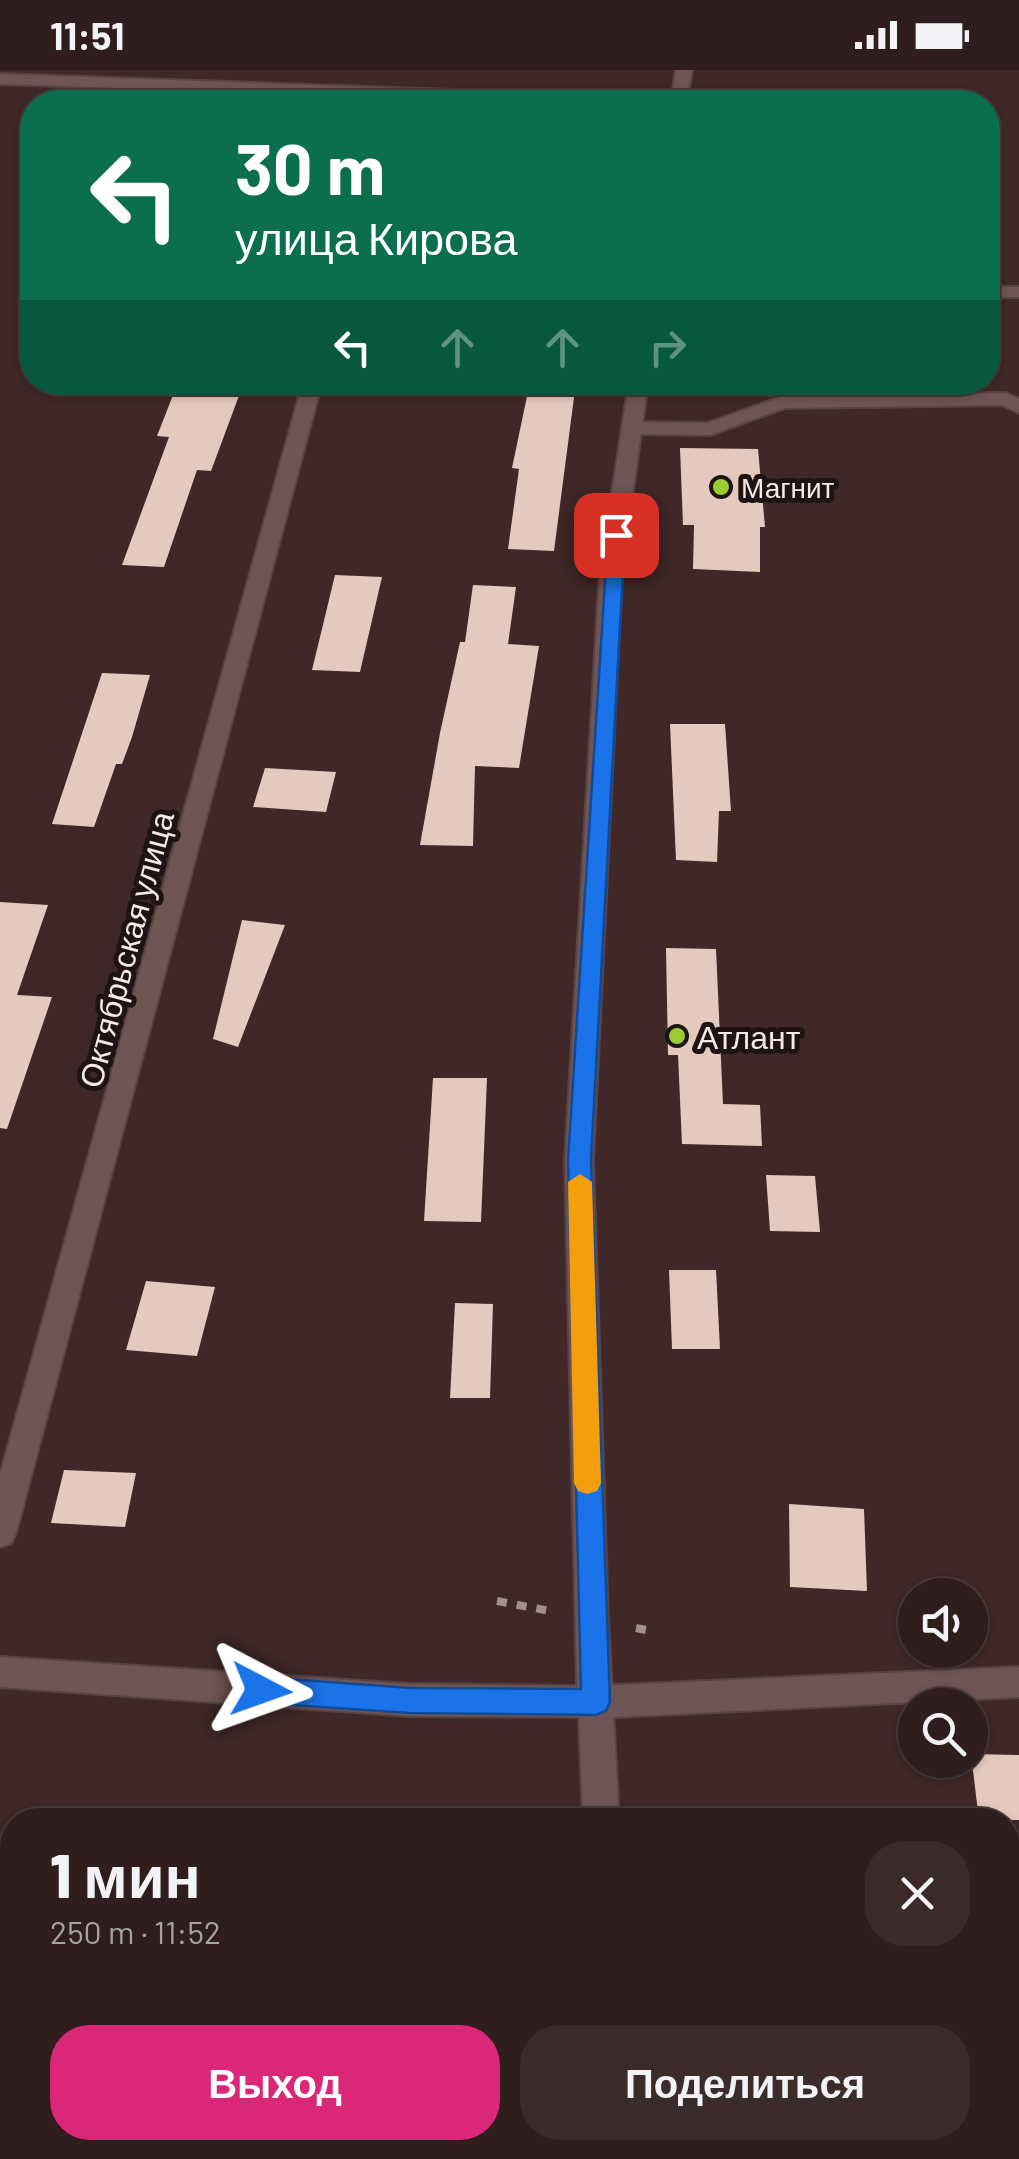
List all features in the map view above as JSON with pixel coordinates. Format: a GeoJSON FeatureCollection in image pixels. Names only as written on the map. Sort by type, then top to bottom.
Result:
{"type":"FeatureCollection","features":[{"type":"Feature","properties":{"kind":"street"},"geometry":{"type":"LineString","coordinates":[[0,78],[260,90]]}},
{"type":"Feature","properties":{"kind":"street","name":"Октябрьская улица"},"geometry":{"type":"LineString","coordinates":[[0,1533],[308,395]]}},
{"type":"Feature","properties":{"kind":"street"},"geometry":{"type":"LineString","coordinates":[[600,1808],[579,1160],[612,570],[637,395]]}},
{"type":"Feature","properties":{"kind":"street"},"geometry":{"type":"LineString","coordinates":[[632,428],[710,429],[783,402],[1006,399],[1019,407]]}},
{"type":"Feature","properties":{"kind":"street"},"geometry":{"type":"LineString","coordinates":[[0,1672],[410,1700],[596,1702],[1019,1682]]}},
{"type":"Feature","properties":{"kind":"building"},"geometry":{"type":"Polygon","coordinates":[[[173,395],[239,395],[211,471],[197,470],[164,567],[122,565],[169,437],[157,436],[173,395]]]}},
{"type":"Feature","properties":{"kind":"building"},"geometry":{"type":"Polygon","coordinates":[[[527,395],[574,395],[554,551],[508,549],[519,469],[512,468],[527,395]]]}},
{"type":"Feature","properties":{"kind":"building","name":"Магнит"},"geometry":{"type":"Polygon","coordinates":[[[680,448],[758,449],[765,527],[760,527],[760,572],[693,569],[694,525],[683,525],[680,448]]]}},
{"type":"Feature","properties":{"kind":"building"},"geometry":{"type":"Polygon","coordinates":[[[335,575],[382,577],[360,672],[312,670],[335,575]]]}},
{"type":"Feature","properties":{"kind":"building"},"geometry":{"type":"Polygon","coordinates":[[[473,585],[516,587],[508,644],[539,646],[519,768],[475,766],[473,846],[420,845],[460,642],[465,642],[473,585]]]}},
{"type":"Feature","properties":{"kind":"building"},"geometry":{"type":"Polygon","coordinates":[[[102,673],[150,675],[132,737],[122,764],[116,764],[94,827],[52,824],[102,673]]]}},
{"type":"Feature","properties":{"kind":"building"},"geometry":{"type":"Polygon","coordinates":[[[670,724],[725,724],[731,811],[719,811],[717,862],[676,860],[670,724]]]}},
{"type":"Feature","properties":{"kind":"building"},"geometry":{"type":"Polygon","coordinates":[[[265,768],[336,772],[326,812],[253,807],[265,768]]]}},
{"type":"Feature","properties":{"kind":"building"},"geometry":{"type":"Polygon","coordinates":[[[0,902],[48,905],[17,995],[52,997],[7,1129],[0,1128],[0,902]]]}},
{"type":"Feature","properties":{"kind":"building"},"geometry":{"type":"Polygon","coordinates":[[[242,920],[285,925],[238,1047],[213,1039],[242,920]]]}},
{"type":"Feature","properties":{"kind":"building"},"geometry":{"type":"Polygon","coordinates":[[[666,948],[716,949],[723,1104],[760,1105],[762,1146],[682,1144],[678,1055],[668,1055],[666,948]]]}},
{"type":"Feature","properties":{"kind":"building"},"geometry":{"type":"Polygon","coordinates":[[[433,1078],[487,1078],[481,1222],[424,1221],[433,1078]]]}},
{"type":"Feature","properties":{"kind":"building"},"geometry":{"type":"Polygon","coordinates":[[[766,1175],[815,1176],[820,1232],[770,1231],[766,1175]]]}},
{"type":"Feature","properties":{"kind":"building"},"geometry":{"type":"Polygon","coordinates":[[[669,1270],[716,1270],[720,1349],[672,1349],[669,1270]]]}},
{"type":"Feature","properties":{"kind":"building"},"geometry":{"type":"Polygon","coordinates":[[[146,1281],[215,1287],[197,1356],[126,1350],[146,1281]]]}},
{"type":"Feature","properties":{"kind":"building"},"geometry":{"type":"Polygon","coordinates":[[[455,1303],[493,1304],[490,1398],[450,1398],[455,1303]]]}},
{"type":"Feature","properties":{"kind":"building"},"geometry":{"type":"Polygon","coordinates":[[[64,1470],[136,1473],[125,1527],[51,1523],[64,1470]]]}},
{"type":"Feature","properties":{"kind":"building"},"geometry":{"type":"Polygon","coordinates":[[[789,1504],[864,1509],[867,1591],[790,1587],[789,1504]]]}},
{"type":"Feature","properties":{"kind":"building"},"geometry":{"type":"Polygon","coordinates":[[[988,1754],[1019,1755],[1019,1808],[978,1808],[974,1778],[988,1778],[988,1754]]]}},
{"type":"Feature","properties":{"kind":"slow traffic"},"geometry":{"type":"LineString","coordinates":[[580,1182],[587,1483]]}},
{"type":"Feature","properties":{"kind":"place","name":"Магнит"},"geometry":{"type":"Point","coordinates":[721,487]}},
{"type":"Feature","properties":{"kind":"place","name":"Атлант"},"geometry":{"type":"Point","coordinates":[677,1036]}},
{"type":"Feature","properties":{"kind":"route"},"geometry":{"type":"LineString","coordinates":[[261,1690],[410,1700],[596,1702],[579,1160],[616,535]]}}]}
